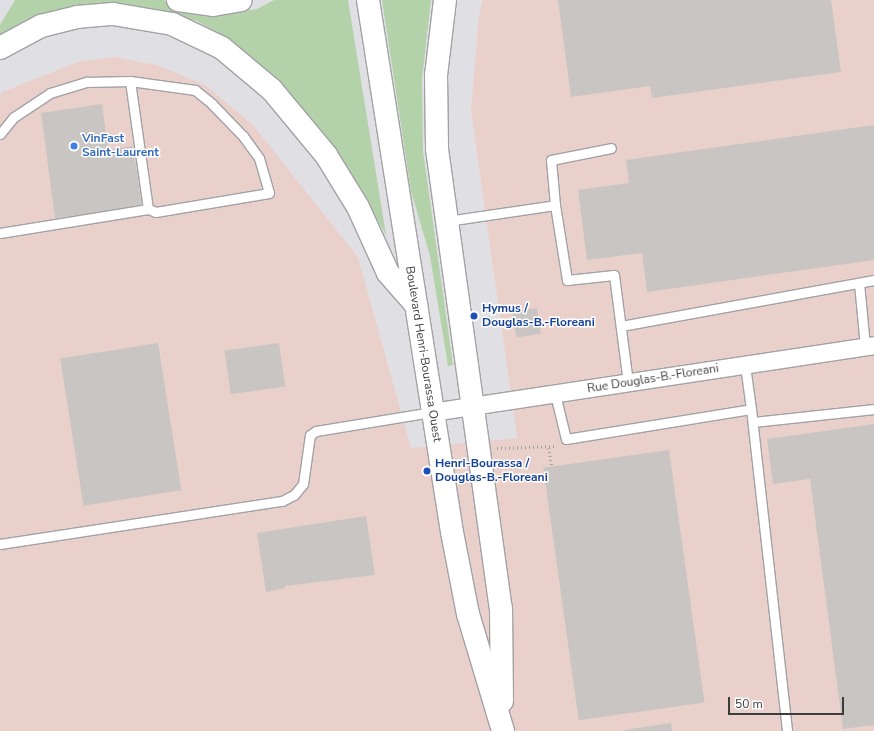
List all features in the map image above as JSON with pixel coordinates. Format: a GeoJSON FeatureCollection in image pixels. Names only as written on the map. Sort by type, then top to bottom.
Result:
{"type":"FeatureCollection","features":[{"type":"Feature","properties":{"kind":"main road"},"geometry":{"type":"LineString","coordinates":[[178,0],[213,5],[241,0]]}},
{"type":"Feature","properties":{"kind":"main road","name":"Boulevard Henri-Bourassa Ouest"},"geometry":{"type":"LineString","coordinates":[[368,0],[432,412],[468,614],[502,729]]}},
{"type":"Feature","properties":{"kind":"main road","name":"Boulevard Henri-Bourassa Ouest"},"geometry":{"type":"LineString","coordinates":[[445,0],[438,50],[435,109],[437,149],[501,608],[502,729]]}},
{"type":"Feature","properties":{"kind":"main road"},"geometry":{"type":"LineString","coordinates":[[0,48],[41,26],[77,17],[114,14],[172,24],[222,48],[272,90],[326,155],[358,207],[388,273],[416,305]]}},
{"type":"Feature","properties":{"kind":"street","name":"Rue Douglas-B.-Floreani"},"geometry":{"type":"LineString","coordinates":[[432,412],[870,346]]}},
{"type":"Feature","properties":{"kind":"lane"},"geometry":{"type":"LineString","coordinates":[[130,81],[148,209]]}},
{"type":"Feature","properties":{"kind":"lane"},"geometry":{"type":"LineString","coordinates":[[0,134],[14,117],[50,94],[87,82],[130,81],[195,90],[207,100],[252,146],[264,169],[269,193],[156,212],[148,209],[0,233]]}},
{"type":"Feature","properties":{"kind":"lane"},"geometry":{"type":"LineString","coordinates":[[611,148],[551,160],[555,205],[566,280],[614,275],[628,383]]}},
{"type":"Feature","properties":{"kind":"lane"},"geometry":{"type":"LineString","coordinates":[[446,222],[555,205]]}},
{"type":"Feature","properties":{"kind":"lane"},"geometry":{"type":"LineString","coordinates":[[621,326],[874,280]]}},
{"type":"Feature","properties":{"kind":"lane"},"geometry":{"type":"LineString","coordinates":[[859,283],[870,346]]}},
{"type":"Feature","properties":{"kind":"lane"},"geometry":{"type":"LineString","coordinates":[[745,365],[753,422],[787,731]]}},
{"type":"Feature","properties":{"kind":"lane"},"geometry":{"type":"LineString","coordinates":[[554,394],[566,439],[751,409]]}},
{"type":"Feature","properties":{"kind":"lane"},"geometry":{"type":"LineString","coordinates":[[753,422],[874,409]]}},
{"type":"Feature","properties":{"kind":"lane"},"geometry":{"type":"LineString","coordinates":[[0,544],[282,501],[294,495],[303,484],[310,435],[316,431],[432,412]]}},
{"type":"Feature","properties":{"kind":"path"},"geometry":{"type":"LineString","coordinates":[[494,448],[556,447]]}},
{"type":"Feature","properties":{"kind":"path"},"geometry":{"type":"LineString","coordinates":[[549,448],[552,467]]}},
{"type":"Feature","properties":{"kind":"shaded area"},"geometry":{"type":"Polygon","coordinates":[[[483,0],[874,0],[874,731],[0,731],[0,95],[2,92],[78,62],[114,57],[157,65],[205,85],[253,125],[358,257],[411,448],[517,438],[471,110],[479,15],[483,0]]]}},
{"type":"Feature","properties":{"kind":"green space"},"geometry":{"type":"Polygon","coordinates":[[[15,0],[164,0],[177,6],[234,12],[257,9],[274,0],[348,0],[386,235],[353,177],[313,122],[279,85],[239,47],[215,31],[197,21],[164,13],[0,39],[0,25],[15,0]]]}},
{"type":"Feature","properties":{"kind":"green space"},"geometry":{"type":"Polygon","coordinates":[[[382,0],[431,0],[422,79],[423,151],[453,365],[448,366],[430,256],[411,191],[382,0]]]}},
{"type":"Feature","properties":{"kind":"building"},"geometry":{"type":"Polygon","coordinates":[[[558,0],[831,0],[841,72],[652,98],[650,86],[571,97],[558,0]]]}},
{"type":"Feature","properties":{"kind":"building"},"geometry":{"type":"Polygon","coordinates":[[[102,104],[108,150],[133,146],[142,207],[55,218],[41,113],[102,104]]]}},
{"type":"Feature","properties":{"kind":"building"},"geometry":{"type":"Polygon","coordinates":[[[874,125],[874,260],[647,292],[642,253],[587,260],[578,190],[629,183],[626,160],[874,125]]]}},
{"type":"Feature","properties":{"kind":"building"},"geometry":{"type":"Polygon","coordinates":[[[537,308],[541,334],[516,338],[512,312],[537,308]]]}},
{"type":"Feature","properties":{"kind":"building"},"geometry":{"type":"Polygon","coordinates":[[[158,343],[181,490],[84,506],[60,358],[158,343]]]}},
{"type":"Feature","properties":{"kind":"building"},"geometry":{"type":"Polygon","coordinates":[[[279,343],[285,387],[231,394],[225,351],[279,343]]]}},
{"type":"Feature","properties":{"kind":"building"},"geometry":{"type":"Polygon","coordinates":[[[874,424],[874,725],[843,729],[810,479],[773,484],[767,439],[874,424]]]}},
{"type":"Feature","properties":{"kind":"building"},"geometry":{"type":"Polygon","coordinates":[[[669,450],[704,703],[579,720],[543,468],[669,450]]]}},
{"type":"Feature","properties":{"kind":"building"},"geometry":{"type":"Polygon","coordinates":[[[366,516],[375,575],[285,586],[285,588],[266,592],[257,533],[366,516]]]}},
{"type":"Feature","properties":{"kind":"building"},"geometry":{"type":"Polygon","coordinates":[[[671,723],[672,731],[624,731],[624,730],[671,723]]]}},
{"type":"Feature","properties":{"kind":"place","name":"VinFast Saint-Laurent"},"geometry":{"type":"Point","coordinates":[74,146]}},
{"type":"Feature","properties":{"kind":"place","name":"Hymus / Douglas-B.-Floreani"},"geometry":{"type":"Point","coordinates":[474,316]}},
{"type":"Feature","properties":{"kind":"place","name":"Henri-Bourassa / Douglas-B.-Floreani"},"geometry":{"type":"Point","coordinates":[427,471]}}]}
